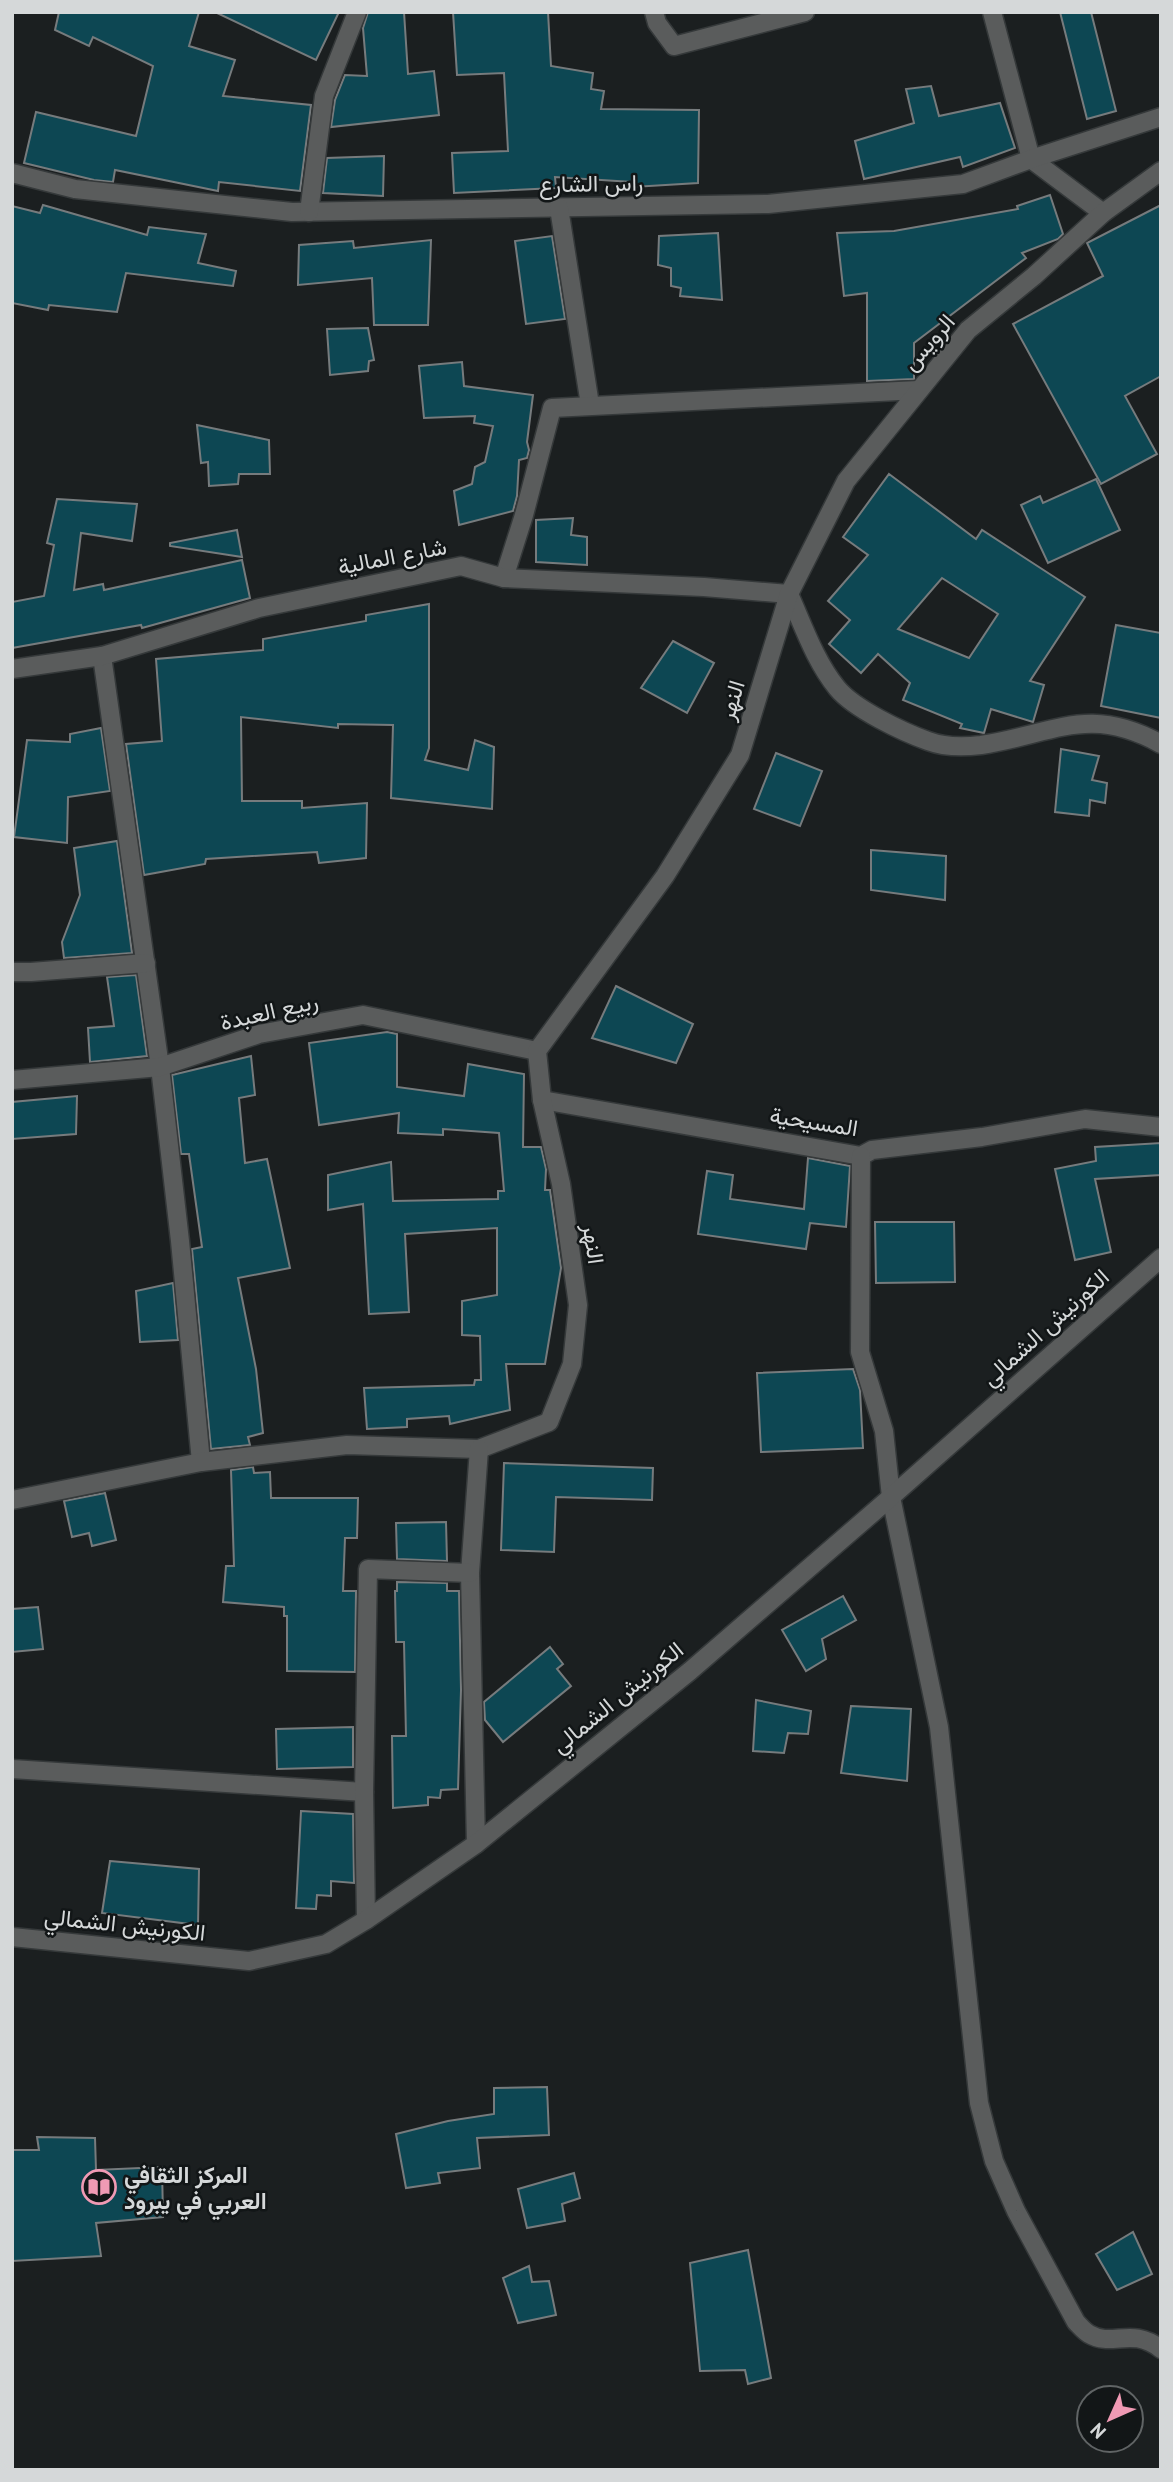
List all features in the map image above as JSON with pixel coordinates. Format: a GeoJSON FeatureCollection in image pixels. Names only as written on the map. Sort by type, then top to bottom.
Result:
{"type":"FeatureCollection","features":[{"type":"Feature","properties":{"kind":"street"},"geometry":{"type":"LineString","coordinates":[[309,212],[324,96],[357,12]]}},
{"type":"Feature","properties":{"kind":"street"},"geometry":{"type":"LineString","coordinates":[[654,12],[657,23],[674,46],[806,12]]}},
{"type":"Feature","properties":{"kind":"street"},"geometry":{"type":"LineString","coordinates":[[992,12],[1031,159],[1103,213]]}},
{"type":"Feature","properties":{"kind":"street","name":"راس الشارع"},"geometry":{"type":"LineString","coordinates":[[12,173],[75,190],[309,212],[768,204],[963,184],[1161,117]]}},
{"type":"Feature","properties":{"kind":"street","name":"الرويس"},"geometry":{"type":"LineString","coordinates":[[789,594],[846,481],[968,330],[1034,276],[1103,213],[1161,171]]}},
{"type":"Feature","properties":{"kind":"street"},"geometry":{"type":"LineString","coordinates":[[559,208],[590,405]]}},
{"type":"Feature","properties":{"kind":"street"},"geometry":{"type":"LineString","coordinates":[[504,579],[524,515],[551,408],[919,390]]}},
{"type":"Feature","properties":{"kind":"street","name":"شارع المالية"},"geometry":{"type":"LineString","coordinates":[[12,669],[102,656],[259,608],[461,566],[504,579],[704,587],[789,594]]}},
{"type":"Feature","properties":{"kind":"street"},"geometry":{"type":"LineString","coordinates":[[789,594],[822,665],[838,689],[859,708],[930,742],[956,746],[980,745],[1080,723],[1115,724],[1161,744]]}},
{"type":"Feature","properties":{"kind":"street","name":"النهر"},"geometry":{"type":"LineString","coordinates":[[12,1500],[201,1462],[347,1445],[479,1449],[549,1423],[572,1364],[578,1305],[561,1184],[542,1100],[537,1051],[665,876],[740,755],[789,594]]}},
{"type":"Feature","properties":{"kind":"street"},"geometry":{"type":"LineString","coordinates":[[102,656],[160,1067],[201,1462]]}},
{"type":"Feature","properties":{"kind":"street"},"geometry":{"type":"LineString","coordinates":[[12,971],[32,972],[146,963]]}},
{"type":"Feature","properties":{"kind":"street","name":"ربيع العبدة"},"geometry":{"type":"LineString","coordinates":[[12,1080],[160,1067],[259,1034],[363,1015],[537,1051]]}},
{"type":"Feature","properties":{"kind":"street","name":"المسيحية"},"geometry":{"type":"LineString","coordinates":[[542,1100],[861,1156],[872,1150],[982,1138],[1085,1119],[1161,1126]]}},
{"type":"Feature","properties":{"kind":"street"},"geometry":{"type":"LineString","coordinates":[[861,1156],[860,1352],[884,1431],[891,1497],[939,1727],[979,2103],[994,2161],[1016,2211],[1076,2322],[1088,2334],[1104,2339],[1136,2337],[1150,2341],[1161,2349]]}},
{"type":"Feature","properties":{"kind":"street","name":"الكورنيش الشمالي"},"geometry":{"type":"LineString","coordinates":[[12,1937],[249,1961],[326,1944],[366,1920],[476,1844],[690,1671],[1161,1258]]}},
{"type":"Feature","properties":{"kind":"street"},"geometry":{"type":"LineString","coordinates":[[476,1844],[470,1573],[479,1449]]}},
{"type":"Feature","properties":{"kind":"street"},"geometry":{"type":"LineString","coordinates":[[366,1920],[364,1792],[368,1569],[470,1573]]}},
{"type":"Feature","properties":{"kind":"street"},"geometry":{"type":"LineString","coordinates":[[12,1769],[364,1792]]}},
{"type":"Feature","properties":{"kind":"building"},"geometry":{"type":"Polygon","coordinates":[[[59,12],[199,12],[189,46],[235,60],[223,96],[311,105],[300,191],[219,182],[218,191],[115,170],[113,182],[24,163],[36,112],[136,136],[153,66],[93,37],[89,46],[55,30],[59,12]]]}},
{"type":"Feature","properties":{"kind":"building"},"geometry":{"type":"Polygon","coordinates":[[[215,12],[339,12],[316,60],[215,12]]]}},
{"type":"Feature","properties":{"kind":"building"},"geometry":{"type":"Polygon","coordinates":[[[368,12],[404,12],[408,74],[434,71],[439,115],[331,127],[335,100],[345,75],[367,76],[363,28],[368,12]]]}},
{"type":"Feature","properties":{"kind":"building"},"geometry":{"type":"Polygon","coordinates":[[[453,12],[548,12],[551,66],[593,73],[591,89],[604,91],[601,109],[699,110],[698,183],[633,187],[632,182],[555,177],[556,188],[454,193],[452,153],[508,151],[504,73],[457,75],[453,12]]]}},
{"type":"Feature","properties":{"kind":"building"},"geometry":{"type":"Polygon","coordinates":[[[1060,12],[1091,12],[1116,111],[1087,119],[1060,12]]]}},
{"type":"Feature","properties":{"kind":"building"},"geometry":{"type":"Polygon","coordinates":[[[931,86],[939,116],[1000,103],[1015,148],[963,167],[960,157],[864,179],[855,141],[914,123],[906,89],[931,86]]]}},
{"type":"Feature","properties":{"kind":"building"},"geometry":{"type":"Polygon","coordinates":[[[384,156],[383,196],[323,193],[327,158],[384,156]]]}},
{"type":"Feature","properties":{"kind":"building"},"geometry":{"type":"Polygon","coordinates":[[[1050,195],[1063,234],[1058,239],[1022,253],[1026,258],[914,343],[914,379],[867,381],[867,293],[844,296],[837,233],[894,231],[1018,209],[1017,206],[1050,195]]]}},
{"type":"Feature","properties":{"kind":"building"},"geometry":{"type":"Polygon","coordinates":[[[43,205],[147,235],[149,227],[206,234],[198,263],[236,271],[233,286],[126,273],[117,312],[49,305],[48,310],[12,303],[12,206],[40,213],[43,205]]]}},
{"type":"Feature","properties":{"kind":"building"},"geometry":{"type":"Polygon","coordinates":[[[1161,205],[1161,376],[1125,396],[1157,454],[1101,484],[1013,324],[1103,276],[1087,243],[1161,205]]]}},
{"type":"Feature","properties":{"kind":"building"},"geometry":{"type":"Polygon","coordinates":[[[718,233],[722,300],[680,296],[681,288],[671,286],[671,268],[658,265],[659,236],[718,233]]]}},
{"type":"Feature","properties":{"kind":"building"},"geometry":{"type":"Polygon","coordinates":[[[552,236],[565,319],[526,324],[515,241],[552,236]]]}},
{"type":"Feature","properties":{"kind":"building"},"geometry":{"type":"Polygon","coordinates":[[[431,240],[428,325],[374,325],[372,278],[298,285],[299,245],[353,241],[354,248],[431,240]]]}},
{"type":"Feature","properties":{"kind":"building"},"geometry":{"type":"Polygon","coordinates":[[[368,328],[374,360],[369,361],[368,371],[330,375],[327,329],[368,328]]]}},
{"type":"Feature","properties":{"kind":"building"},"geometry":{"type":"Polygon","coordinates":[[[462,362],[464,386],[533,395],[527,442],[529,450],[527,458],[519,460],[517,496],[513,511],[459,525],[454,491],[472,484],[475,467],[485,462],[493,426],[474,423],[475,416],[424,418],[419,366],[462,362]]]}},
{"type":"Feature","properties":{"kind":"building"},"geometry":{"type":"Polygon","coordinates":[[[197,425],[269,440],[270,474],[239,474],[238,484],[209,486],[208,462],[201,463],[197,425]]]}},
{"type":"Feature","properties":{"kind":"building"},"geometry":{"type":"Polygon","coordinates":[[[889,474],[976,539],[982,530],[1085,597],[1030,681],[1044,685],[1033,722],[991,709],[984,733],[960,728],[962,724],[903,700],[910,683],[878,654],[861,673],[829,644],[850,620],[828,601],[868,555],[843,537],[889,474]],[[942,578],[898,629],[969,658],[998,614],[942,578]]]}},
{"type":"Feature","properties":{"kind":"building"},"geometry":{"type":"Polygon","coordinates":[[[1096,479],[1120,530],[1048,563],[1021,505],[1040,496],[1043,503],[1096,479]]]}},
{"type":"Feature","properties":{"kind":"building"},"geometry":{"type":"Polygon","coordinates":[[[57,499],[137,504],[132,541],[81,533],[74,590],[103,584],[104,590],[242,560],[250,598],[142,628],[141,625],[12,648],[12,602],[44,596],[54,545],[47,543],[57,499]]]}},
{"type":"Feature","properties":{"kind":"building"},"geometry":{"type":"Polygon","coordinates":[[[573,518],[571,535],[587,537],[587,565],[536,562],[536,520],[573,518]]]}},
{"type":"Feature","properties":{"kind":"building"},"geometry":{"type":"Polygon","coordinates":[[[237,530],[242,557],[170,546],[170,543],[237,530]]]}},
{"type":"Feature","properties":{"kind":"building"},"geometry":{"type":"Polygon","coordinates":[[[429,604],[429,748],[425,760],[468,770],[475,740],[494,747],[492,809],[391,798],[393,725],[338,724],[338,728],[241,717],[242,801],[302,801],[302,808],[367,803],[366,858],[319,863],[317,852],[206,859],[205,864],[144,875],[126,744],[162,741],[156,659],[263,650],[263,639],[366,621],[366,615],[429,604]]]}},
{"type":"Feature","properties":{"kind":"building"},"geometry":{"type":"Polygon","coordinates":[[[1116,625],[1161,633],[1161,718],[1101,706],[1116,625]]]}},
{"type":"Feature","properties":{"kind":"building"},"geometry":{"type":"Polygon","coordinates":[[[673,641],[714,663],[687,713],[641,688],[673,641]]]}},
{"type":"Feature","properties":{"kind":"building"},"geometry":{"type":"Polygon","coordinates":[[[101,728],[110,791],[68,797],[67,843],[14,837],[27,740],[70,742],[70,734],[101,728]]]}},
{"type":"Feature","properties":{"kind":"building"},"geometry":{"type":"Polygon","coordinates":[[[1061,749],[1099,756],[1092,780],[1107,783],[1105,803],[1090,800],[1089,816],[1055,812],[1061,749]]]}},
{"type":"Feature","properties":{"kind":"building"},"geometry":{"type":"Polygon","coordinates":[[[776,753],[822,771],[800,826],[754,809],[776,753]]]}},
{"type":"Feature","properties":{"kind":"building"},"geometry":{"type":"Polygon","coordinates":[[[117,841],[132,953],[64,958],[62,942],[80,895],[74,848],[117,841]]]}},
{"type":"Feature","properties":{"kind":"building"},"geometry":{"type":"Polygon","coordinates":[[[871,850],[946,856],[945,900],[871,890],[871,850]]]}},
{"type":"Feature","properties":{"kind":"building"},"geometry":{"type":"Polygon","coordinates":[[[136,975],[147,1056],[90,1062],[88,1028],[114,1026],[107,977],[136,975]]]}},
{"type":"Feature","properties":{"kind":"building"},"geometry":{"type":"Polygon","coordinates":[[[616,986],[693,1024],[676,1063],[592,1038],[616,986]]]}},
{"type":"Feature","properties":{"kind":"building"},"geometry":{"type":"Polygon","coordinates":[[[387,1032],[397,1034],[397,1087],[464,1096],[468,1064],[524,1074],[523,1147],[541,1147],[546,1169],[545,1190],[550,1190],[561,1268],[545,1364],[506,1364],[510,1410],[450,1424],[449,1416],[407,1419],[407,1427],[367,1429],[364,1388],[474,1385],[475,1380],[481,1380],[480,1336],[462,1335],[462,1301],[497,1295],[497,1228],[405,1234],[409,1312],[369,1314],[363,1204],[328,1210],[328,1175],[391,1162],[393,1201],[498,1199],[498,1191],[504,1191],[499,1133],[443,1129],[443,1135],[398,1133],[399,1113],[319,1125],[309,1043],[387,1032]]]}},
{"type":"Feature","properties":{"kind":"building"},"geometry":{"type":"Polygon","coordinates":[[[251,1056],[255,1095],[239,1098],[245,1163],[267,1159],[290,1268],[238,1278],[256,1369],[263,1433],[248,1437],[250,1445],[211,1449],[192,1249],[202,1247],[189,1154],[181,1154],[172,1075],[251,1056]]]}},
{"type":"Feature","properties":{"kind":"building"},"geometry":{"type":"Polygon","coordinates":[[[77,1096],[76,1134],[12,1139],[12,1102],[77,1096]]]}},
{"type":"Feature","properties":{"kind":"building"},"geometry":{"type":"Polygon","coordinates":[[[1161,1143],[1161,1175],[1095,1179],[1111,1252],[1075,1260],[1055,1169],[1096,1161],[1095,1147],[1161,1143]]]}},
{"type":"Feature","properties":{"kind":"building"},"geometry":{"type":"Polygon","coordinates":[[[808,1158],[850,1166],[846,1227],[810,1223],[806,1249],[698,1234],[707,1171],[733,1175],[730,1199],[804,1209],[808,1158]]]}},
{"type":"Feature","properties":{"kind":"building"},"geometry":{"type":"Polygon","coordinates":[[[875,1222],[954,1222],[955,1282],[876,1283],[875,1222]]]}},
{"type":"Feature","properties":{"kind":"building"},"geometry":{"type":"Polygon","coordinates":[[[173,1283],[178,1340],[140,1342],[136,1291],[173,1283]]]}},
{"type":"Feature","properties":{"kind":"building"},"geometry":{"type":"Polygon","coordinates":[[[853,1369],[860,1390],[863,1448],[761,1452],[757,1373],[853,1369]]]}},
{"type":"Feature","properties":{"kind":"building"},"geometry":{"type":"Polygon","coordinates":[[[504,1463],[653,1468],[652,1500],[556,1497],[554,1552],[501,1550],[504,1463]]]}},
{"type":"Feature","properties":{"kind":"building"},"geometry":{"type":"Polygon","coordinates":[[[253,1467],[254,1473],[270,1472],[271,1498],[358,1498],[357,1538],[345,1538],[343,1591],[356,1591],[355,1672],[287,1671],[287,1616],[284,1616],[284,1607],[223,1602],[226,1566],[234,1566],[231,1470],[253,1467]]]}},
{"type":"Feature","properties":{"kind":"building"},"geometry":{"type":"Polygon","coordinates":[[[105,1493],[116,1540],[92,1546],[89,1533],[72,1537],[64,1501],[105,1493]]]}},
{"type":"Feature","properties":{"kind":"building"},"geometry":{"type":"Polygon","coordinates":[[[446,1522],[447,1561],[397,1559],[396,1523],[446,1522]]]}},
{"type":"Feature","properties":{"kind":"building"},"geometry":{"type":"Polygon","coordinates":[[[397,1582],[447,1583],[447,1591],[459,1591],[461,1690],[458,1789],[441,1790],[440,1798],[428,1797],[428,1805],[393,1808],[392,1736],[406,1736],[404,1642],[396,1642],[397,1582]]]}},
{"type":"Feature","properties":{"kind":"building"},"geometry":{"type":"Polygon","coordinates":[[[843,1596],[856,1620],[822,1639],[826,1659],[806,1671],[782,1630],[843,1596]]]}},
{"type":"Feature","properties":{"kind":"building"},"geometry":{"type":"Polygon","coordinates":[[[38,1607],[43,1649],[12,1652],[12,1609],[38,1607]]]}},
{"type":"Feature","properties":{"kind":"building"},"geometry":{"type":"Polygon","coordinates":[[[550,1647],[563,1664],[557,1669],[571,1686],[503,1742],[485,1720],[484,1702],[550,1647]]]}},
{"type":"Feature","properties":{"kind":"building"},"geometry":{"type":"Polygon","coordinates":[[[756,1700],[811,1711],[808,1734],[788,1733],[784,1753],[753,1751],[756,1700]]]}},
{"type":"Feature","properties":{"kind":"building"},"geometry":{"type":"Polygon","coordinates":[[[851,1706],[911,1709],[907,1781],[841,1773],[851,1706]]]}},
{"type":"Feature","properties":{"kind":"building"},"geometry":{"type":"Polygon","coordinates":[[[353,1727],[353,1767],[277,1769],[276,1729],[353,1727]]]}},
{"type":"Feature","properties":{"kind":"building"},"geometry":{"type":"Polygon","coordinates":[[[301,1811],[353,1814],[354,1883],[331,1881],[331,1896],[317,1895],[316,1909],[296,1908],[301,1811]]]}},
{"type":"Feature","properties":{"kind":"building"},"geometry":{"type":"Polygon","coordinates":[[[110,1861],[199,1869],[198,1925],[102,1913],[110,1861]]]}},
{"type":"Feature","properties":{"kind":"building"},"geometry":{"type":"Polygon","coordinates":[[[547,2087],[549,2135],[477,2138],[480,2168],[438,2173],[440,2183],[406,2188],[396,2134],[448,2121],[494,2114],[494,2088],[547,2087]]]}},
{"type":"Feature","properties":{"kind":"building"},"geometry":{"type":"Polygon","coordinates":[[[37,2137],[95,2138],[96,2170],[162,2167],[163,2217],[96,2223],[101,2256],[12,2261],[12,2150],[39,2150],[37,2137]]]}},
{"type":"Feature","properties":{"kind":"building"},"geometry":{"type":"Polygon","coordinates":[[[574,2173],[580,2198],[562,2204],[565,2221],[527,2228],[518,2189],[574,2173]]]}},
{"type":"Feature","properties":{"kind":"building"},"geometry":{"type":"Polygon","coordinates":[[[1133,2232],[1152,2274],[1117,2290],[1096,2254],[1133,2232]]]}},
{"type":"Feature","properties":{"kind":"building"},"geometry":{"type":"Polygon","coordinates":[[[748,2250],[771,2378],[748,2384],[745,2370],[700,2371],[690,2263],[748,2250]]]}},
{"type":"Feature","properties":{"kind":"building"},"geometry":{"type":"Polygon","coordinates":[[[529,2266],[532,2282],[549,2281],[556,2315],[518,2323],[503,2278],[529,2266]]]}},
{"type":"Feature","properties":{"kind":"place","name":"المركز الثقافي العربي في يبرود"},"geometry":{"type":"Point","coordinates":[99,2187]}}]}
